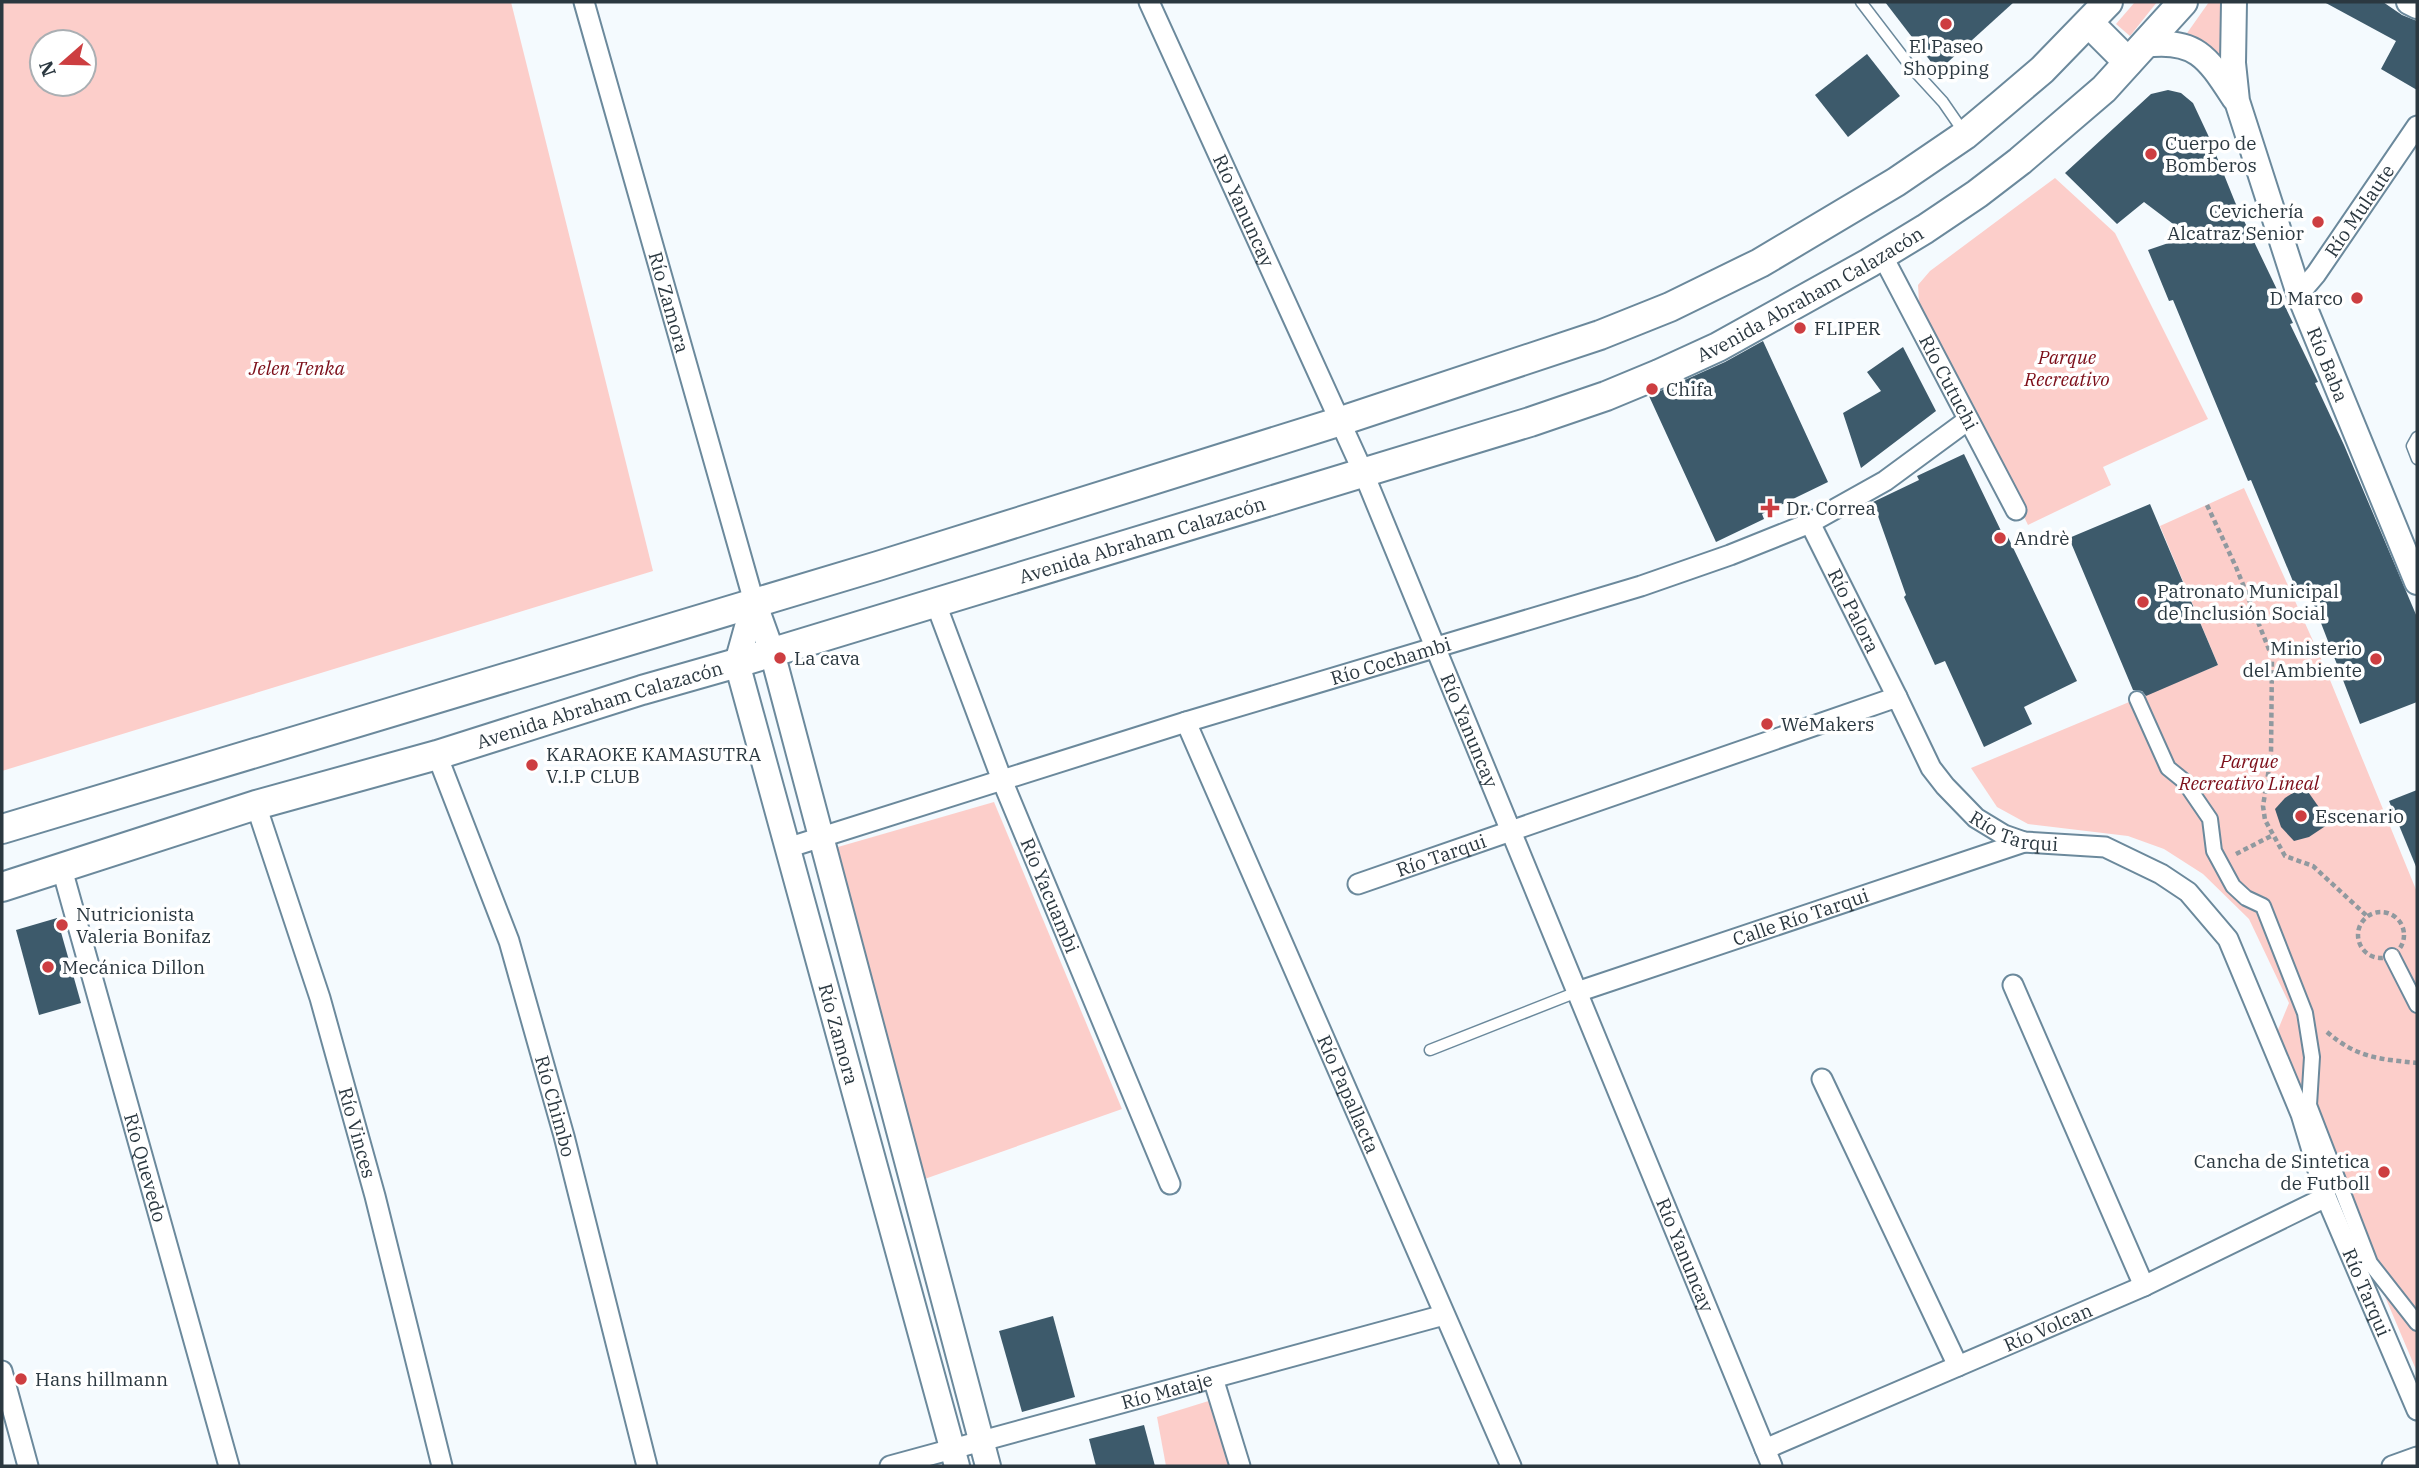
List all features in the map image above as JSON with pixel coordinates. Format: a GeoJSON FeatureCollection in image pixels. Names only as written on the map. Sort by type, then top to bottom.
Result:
{"type":"FeatureCollection","features":[{"type":"Feature","properties":{"kind":"main road"},"geometry":{"type":"LineString","coordinates":[[2,829],[878,566],[1340,421],[1600,335],[1670,307],[1760,263],[1896,183],[1965,135],[2042,69],[2108,2]]}},
{"type":"Feature","properties":{"kind":"main road","name":"Avenida Abraham Calazacón"},"geometry":{"type":"LineString","coordinates":[[2,887],[256,805],[437,755],[642,690],[1364,474],[1530,422],[1659,374],[1718,347],[1882,255],[1925,229],[2021,161],[2104,89],[2183,2]]}},
{"type":"Feature","properties":{"kind":"main road"},"geometry":{"type":"LineString","coordinates":[[2089,23],[2136,54]]}},
{"type":"Feature","properties":{"kind":"street","name":"Río Zamora"},"geometry":{"type":"LineString","coordinates":[[584,2],[754,602],[772,652],[988,1466]]}},
{"type":"Feature","properties":{"kind":"street","name":"Río Yanuncay"},"geometry":{"type":"LineString","coordinates":[[1149,2],[1364,474],[1768,1457]]}},
{"type":"Feature","properties":{"kind":"street","name":"Río Baba"},"geometry":{"type":"LineString","coordinates":[[2234,2],[2233,63],[2237,101],[2299,294],[2417,582]]}},
{"type":"Feature","properties":{"kind":"street"},"geometry":{"type":"LineString","coordinates":[[2409,2],[2417,6]]}},
{"type":"Feature","properties":{"kind":"street","name":"Río Baba"},"geometry":{"type":"LineString","coordinates":[[2136,54],[2166,44],[2191,49],[2205,56],[2214,66],[2237,101]]}},
{"type":"Feature","properties":{"kind":"street","name":"Río Mulaute"},"geometry":{"type":"LineString","coordinates":[[2299,294],[2316,274],[2417,126]]}},
{"type":"Feature","properties":{"kind":"street","name":"Río Cutuchi"},"geometry":{"type":"LineString","coordinates":[[1882,255],[2016,510]]}},
{"type":"Feature","properties":{"kind":"street","name":"Río Cochambi"},"geometry":{"type":"LineString","coordinates":[[787,848],[1186,722],[1641,586],[1730,555],[1810,523],[1885,481],[1968,420]]}},
{"type":"Feature","properties":{"kind":"street","name":"Río Palora"},"geometry":{"type":"LineString","coordinates":[[1810,523],[1897,697]]}},
{"type":"Feature","properties":{"kind":"street"},"geometry":{"type":"LineString","coordinates":[[737,663],[754,602]]}},
{"type":"Feature","properties":{"kind":"street","name":"Río Yacuambi"},"geometry":{"type":"LineString","coordinates":[[936,604],[1002,780],[1170,1184]]}},
{"type":"Feature","properties":{"kind":"street","name":"Río Zamora"},"geometry":{"type":"LineString","coordinates":[[737,663],[954,1458]]}},
{"type":"Feature","properties":{"kind":"street","name":"Río Tarqui"},"geometry":{"type":"LineString","coordinates":[[1358,884],[1510,829],[1897,697],[1931,768],[1976,818],[2004,835],[2024,842],[2105,848],[2161,874],[2188,892],[2228,939],[2301,1114],[2326,1197],[2417,1410]]}},
{"type":"Feature","properties":{"kind":"street"},"geometry":{"type":"LineString","coordinates":[[2137,699],[2168,768],[2184,781],[2210,819],[2214,851],[2233,886],[2246,898],[2263,906],[2305,1013],[2312,1057],[2309,1105],[2371,1263],[2417,1323]]}},
{"type":"Feature","properties":{"kind":"street","name":"Río Papallacta"},"geometry":{"type":"LineString","coordinates":[[1186,722],[1510,1466]]}},
{"type":"Feature","properties":{"kind":"street","name":"Río Chimbo"},"geometry":{"type":"LineString","coordinates":[[437,755],[509,941],[564,1136],[647,1466]]}},
{"type":"Feature","properties":{"kind":"street","name":"Río Vinces"},"geometry":{"type":"LineString","coordinates":[[256,805],[320,998],[375,1196],[442,1466]]}},
{"type":"Feature","properties":{"kind":"street","name":"Calle Río Tarqui"},"geometry":{"type":"LineString","coordinates":[[1577,992],[2024,842]]}},
{"type":"Feature","properties":{"kind":"street","name":"Río Quevedo"},"geometry":{"type":"LineString","coordinates":[[62,869],[229,1466]]}},
{"type":"Feature","properties":{"kind":"street"},"geometry":{"type":"LineString","coordinates":[[2392,956],[2417,1005]]}},
{"type":"Feature","properties":{"kind":"street"},"geometry":{"type":"LineString","coordinates":[[2012,985],[2144,1286]]}},
{"type":"Feature","properties":{"kind":"street"},"geometry":{"type":"LineString","coordinates":[[1822,1079],[1958,1366]]}},
{"type":"Feature","properties":{"kind":"street","name":"Río Volcan"},"geometry":{"type":"LineString","coordinates":[[1768,1457],[1958,1366],[2144,1286],[2326,1197]]}},
{"type":"Feature","properties":{"kind":"street","name":"Río Mataje"},"geometry":{"type":"LineString","coordinates":[[890,1466],[954,1458],[981,1441],[1444,1315]]}},
{"type":"Feature","properties":{"kind":"street"},"geometry":{"type":"LineString","coordinates":[[2,1371],[28,1466]]}},
{"type":"Feature","properties":{"kind":"street"},"geometry":{"type":"LineString","coordinates":[[1213,1378],[1240,1466]]}},
{"type":"Feature","properties":{"kind":"street"},"geometry":{"type":"LineString","coordinates":[[2392,1466],[2417,1457]]}},
{"type":"Feature","properties":{"kind":"lane"},"geometry":{"type":"LineString","coordinates":[[1861,2],[1910,66],[1943,102],[1965,135]]}},
{"type":"Feature","properties":{"kind":"lane"},"geometry":{"type":"LineString","coordinates":[[2417,437],[2412,446],[2417,459]]}},
{"type":"Feature","properties":{"kind":"lane"},"geometry":{"type":"LineString","coordinates":[[1430,1050],[1577,992]]}},
{"type":"Feature","properties":{"kind":"path"},"geometry":{"type":"LineString","coordinates":[[2207,505],[2236,567],[2272,657],[2271,756],[2263,806],[2265,820],[2286,856],[2313,866],[2367,916]]}},
{"type":"Feature","properties":{"kind":"path"},"geometry":{"type":"LineString","coordinates":[[2220,862],[2273,835]]}},
{"type":"Feature","properties":{"kind":"path"},"geometry":{"type":"LineString","coordinates":[[2381,911],[2395,916],[2400,922],[2404,937],[2398,951],[2392,956],[2376,958],[2363,950],[2357,936],[2362,921],[2367,916],[2381,911]]}},
{"type":"Feature","properties":{"kind":"path"},"geometry":{"type":"LineString","coordinates":[[2305,1013],[2344,1046],[2370,1056],[2417,1063]]}},
{"type":"Feature","properties":{"kind":"green space","name":"Jelen Tenka"},"geometry":{"type":"Polygon","coordinates":[[[2,2],[511,2],[653,571],[2,771],[2,2]]]}},
{"type":"Feature","properties":{"kind":"green space"},"geometry":{"type":"Polygon","coordinates":[[[2135,2],[2157,2],[2130,36],[2116,24],[2135,2]]]}},
{"type":"Feature","properties":{"kind":"green space"},"geometry":{"type":"Polygon","coordinates":[[[2209,2],[2223,2],[2221,56],[2205,42],[2185,36],[2209,2]]]}},
{"type":"Feature","properties":{"kind":"green space","name":"Parque Recreativo"},"geometry":{"type":"Polygon","coordinates":[[[2055,178],[2115,233],[2208,419],[2103,467],[2111,485],[2028,525],[1919,302],[1918,285],[1930,271],[2055,178]]]}},
{"type":"Feature","properties":{"kind":"green space","name":"Parque Recreativo Lineal"},"geometry":{"type":"Polygon","coordinates":[[[2244,488],[2323,663],[2417,892],[2417,1372],[2275,1037],[2289,1003],[2249,919],[2203,874],[2164,849],[2128,836],[2028,824],[1997,807],[1971,768],[2218,665],[2160,526],[2244,488]]]}},
{"type":"Feature","properties":{"kind":"green space"},"geometry":{"type":"Polygon","coordinates":[[[994,802],[1122,1109],[919,1181],[831,849],[994,802]]]}},
{"type":"Feature","properties":{"kind":"green space"},"geometry":{"type":"Polygon","coordinates":[[[1215,1399],[1232,1466],[1166,1466],[1157,1417],[1215,1399]]]}},
{"type":"Feature","properties":{"kind":"building","name":"El Paseo Shopping"},"geometry":{"type":"Polygon","coordinates":[[[1885,2],[2014,2],[1938,71],[1885,2]]]}},
{"type":"Feature","properties":{"kind":"building"},"geometry":{"type":"Polygon","coordinates":[[[2324,2],[2383,2],[2417,21],[2417,90],[2381,69],[2396,41],[2324,2]]]}},
{"type":"Feature","properties":{"kind":"building"},"geometry":{"type":"Polygon","coordinates":[[[1867,54],[1900,96],[1848,137],[1815,95],[1867,54]]]}},
{"type":"Feature","properties":{"kind":"building"},"geometry":{"type":"Polygon","coordinates":[[[2168,90],[2181,93],[2193,103],[2235,202],[2293,323],[2290,324],[2318,382],[2315,383],[2417,617],[2417,702],[2360,724],[2309,592],[2299,596],[2173,300],[2169,301],[2148,250],[2189,236],[2144,202],[2117,224],[2065,173],[2151,94],[2168,90]]]}},
{"type":"Feature","properties":{"kind":"building"},"geometry":{"type":"Polygon","coordinates":[[[1763,341],[1828,482],[1762,514],[1764,519],[1716,542],[1649,396],[1725,362],[1763,341]]]}},
{"type":"Feature","properties":{"kind":"building"},"geometry":{"type":"Polygon","coordinates":[[[1903,347],[1936,411],[1861,468],[1843,413],[1881,391],[1867,372],[1903,347]]]}},
{"type":"Feature","properties":{"kind":"building"},"geometry":{"type":"Polygon","coordinates":[[[1964,454],[2003,535],[2006,533],[2077,681],[2024,707],[2032,724],[1984,747],[1945,661],[1935,665],[1904,597],[1906,595],[1873,502],[1919,480],[1917,476],[1964,454]]]}},
{"type":"Feature","properties":{"kind":"building","name":"Patronato Municipal de Inclusión Social"},"geometry":{"type":"Polygon","coordinates":[[[2150,504],[2218,665],[2146,696],[2142,691],[2133,690],[2069,538],[2150,504]]]}},
{"type":"Feature","properties":{"kind":"building","name":"Escenario"},"geometry":{"type":"Polygon","coordinates":[[[2304,786],[2330,823],[2309,837],[2294,841],[2281,827],[2275,809],[2285,798],[2304,786]]]}},
{"type":"Feature","properties":{"kind":"building"},"geometry":{"type":"Polygon","coordinates":[[[2417,790],[2417,869],[2389,801],[2417,790]]]}},
{"type":"Feature","properties":{"kind":"building","name":"Mecánica Dillon"},"geometry":{"type":"Polygon","coordinates":[[[57,918],[81,1003],[39,1015],[16,930],[57,918]]]}},
{"type":"Feature","properties":{"kind":"building"},"geometry":{"type":"Polygon","coordinates":[[[1053,1316],[1075,1397],[1022,1412],[999,1331],[1053,1316]]]}},
{"type":"Feature","properties":{"kind":"building"},"geometry":{"type":"Polygon","coordinates":[[[1144,1425],[1155,1466],[1096,1466],[1089,1439],[1144,1425]]]}},
{"type":"Feature","properties":{"kind":"place","name":"El Paseo Shopping"},"geometry":{"type":"Point","coordinates":[1946,24]}},
{"type":"Feature","properties":{"kind":"place","name":"Cuerpo de Bomberos"},"geometry":{"type":"Point","coordinates":[2151,154]}},
{"type":"Feature","properties":{"kind":"place","name":"Cevichería Alcatraz Senior"},"geometry":{"type":"Point","coordinates":[2318,222]}},
{"type":"Feature","properties":{"kind":"place","name":"D Marco"},"geometry":{"type":"Point","coordinates":[2357,298]}},
{"type":"Feature","properties":{"kind":"place","name":"FLIPER"},"geometry":{"type":"Point","coordinates":[1800,328]}},
{"type":"Feature","properties":{"kind":"place","name":"Chifa"},"geometry":{"type":"Point","coordinates":[1652,389]}},
{"type":"Feature","properties":{"kind":"place","name":"Dr. Correa"},"geometry":{"type":"Point","coordinates":[1770,508]}},
{"type":"Feature","properties":{"kind":"place","name":"Andrè"},"geometry":{"type":"Point","coordinates":[2000,538]}},
{"type":"Feature","properties":{"kind":"place","name":"Patronato Municipal de Inclusión Social"},"geometry":{"type":"Point","coordinates":[2143,602]}},
{"type":"Feature","properties":{"kind":"place","name":"La cava"},"geometry":{"type":"Point","coordinates":[780,658]}},
{"type":"Feature","properties":{"kind":"place","name":"Ministerio del Ambiente"},"geometry":{"type":"Point","coordinates":[2376,659]}},
{"type":"Feature","properties":{"kind":"place","name":"WeMakers"},"geometry":{"type":"Point","coordinates":[1767,724]}},
{"type":"Feature","properties":{"kind":"place","name":"KARAOKE KAMASUTRA V.I.P CLUB"},"geometry":{"type":"Point","coordinates":[532,765]}},
{"type":"Feature","properties":{"kind":"place","name":"Escenario"},"geometry":{"type":"Point","coordinates":[2301,816]}},
{"type":"Feature","properties":{"kind":"place","name":"Nutricionista Valeria Bonifaz"},"geometry":{"type":"Point","coordinates":[62,925]}},
{"type":"Feature","properties":{"kind":"place","name":"Mecánica Dillon"},"geometry":{"type":"Point","coordinates":[48,967]}},
{"type":"Feature","properties":{"kind":"place","name":"Cancha de Sintetica de Futboll"},"geometry":{"type":"Point","coordinates":[2384,1172]}},
{"type":"Feature","properties":{"kind":"place","name":"Hans hillmann"},"geometry":{"type":"Point","coordinates":[21,1379]}}]}
